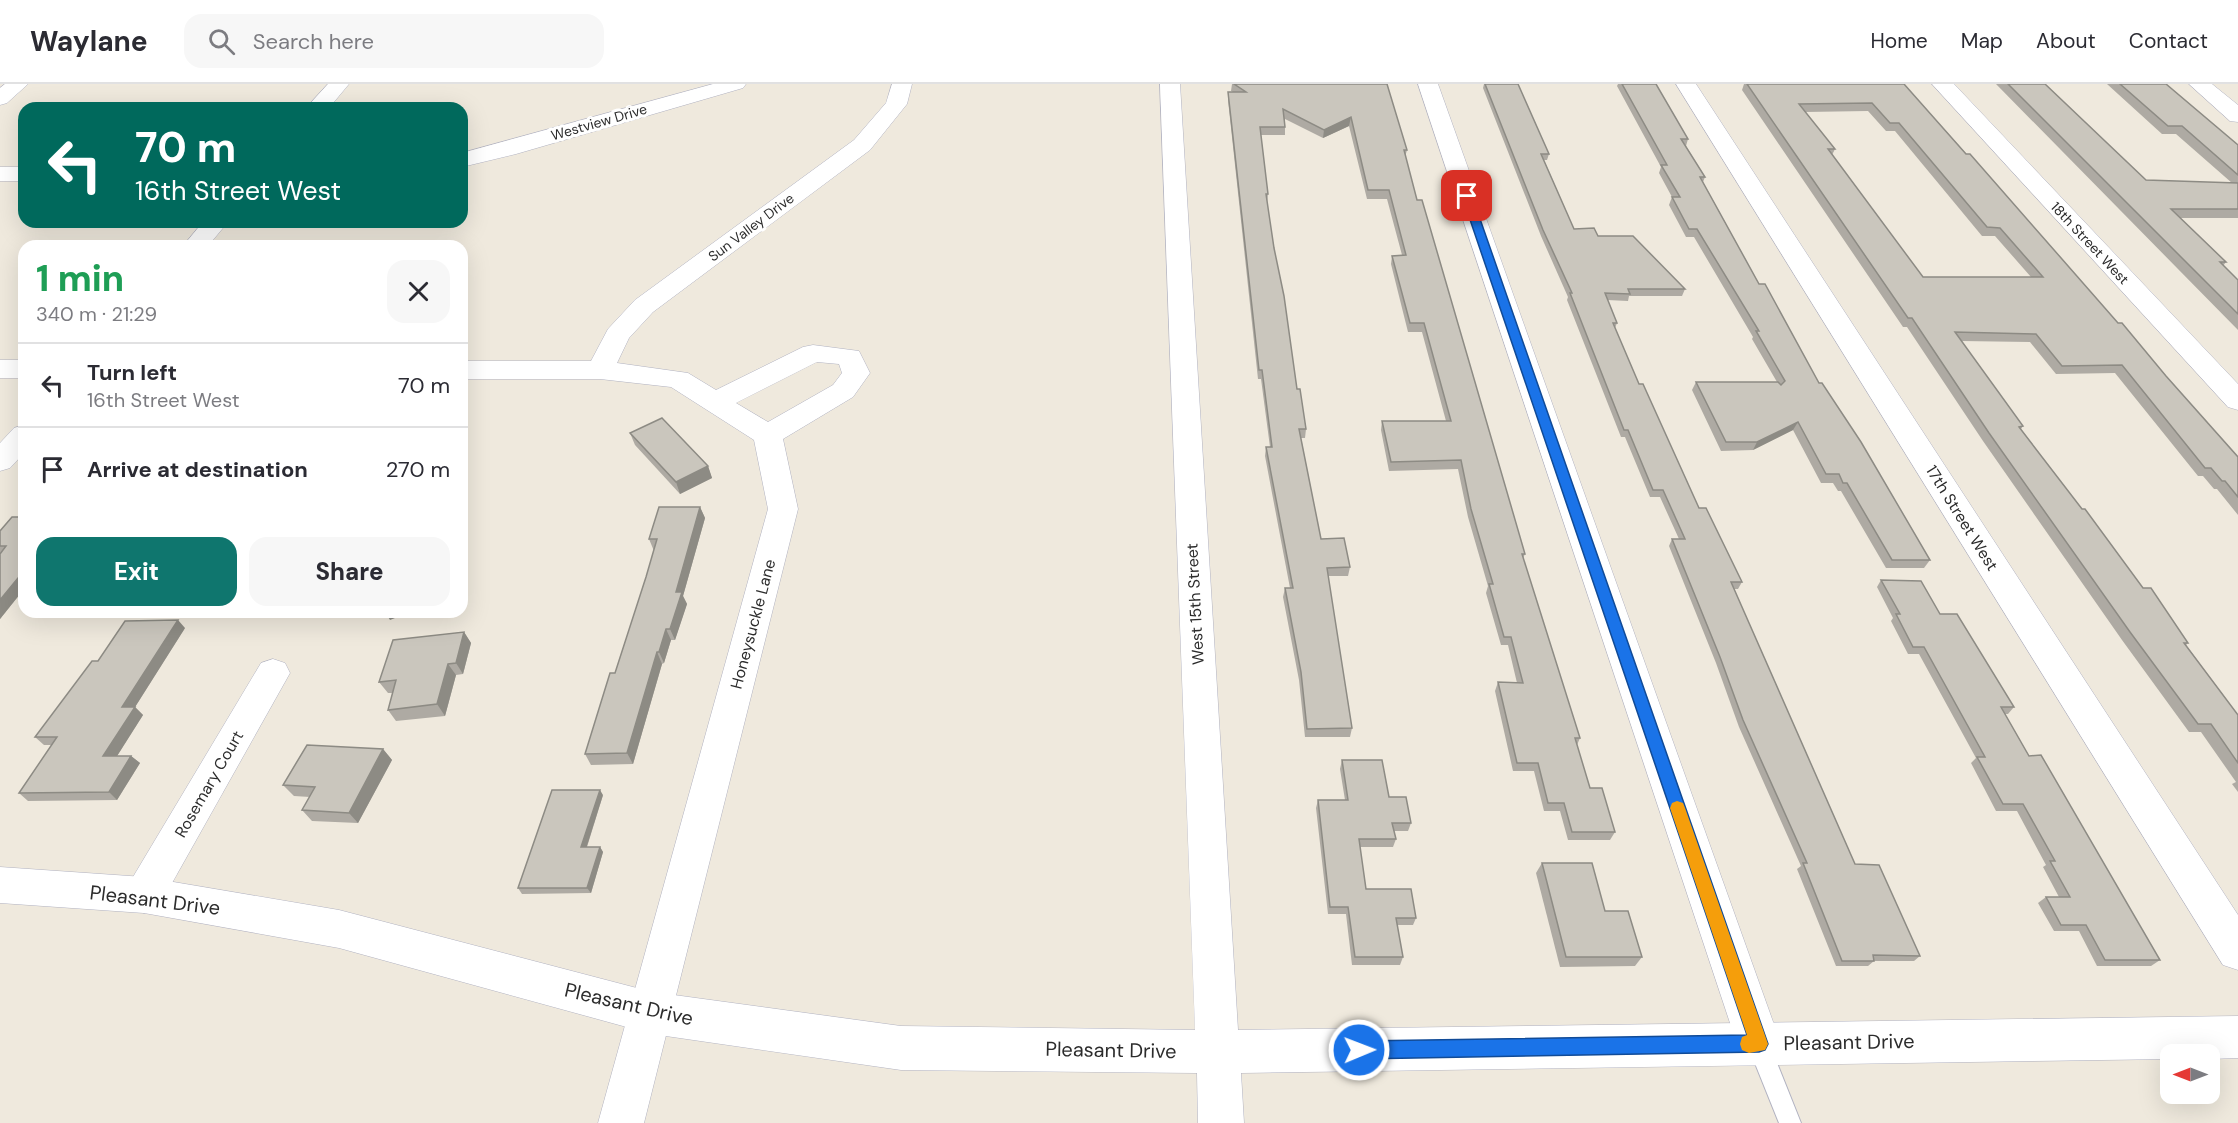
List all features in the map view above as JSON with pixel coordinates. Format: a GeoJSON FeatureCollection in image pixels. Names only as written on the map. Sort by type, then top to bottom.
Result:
{"type":"FeatureCollection","features":[{"type":"Feature","properties":{"kind":"street"},"geometry":{"type":"LineString","coordinates":[[0,99],[18,84]]}},
{"type":"Feature","properties":{"kind":"street"},"geometry":{"type":"LineString","coordinates":[[322,102],[339,84]]}},
{"type":"Feature","properties":{"kind":"street","name":"Westview Drive"},"geometry":{"type":"LineString","coordinates":[[468,158],[508,149],[736,84]]}},
{"type":"Feature","properties":{"kind":"street","name":"Sun Valley Drive"},"geometry":{"type":"LineString","coordinates":[[600,370],[617,335],[644,306],[862,145],[896,104],[902,84]]}},
{"type":"Feature","properties":{"kind":"street","name":"West 15th Street"},"geometry":{"type":"LineString","coordinates":[[1170,84],[1221,1123]]}},
{"type":"Feature","properties":{"kind":"street"},"geometry":{"type":"LineString","coordinates":[[1428,84],[1759,1044]]}},
{"type":"Feature","properties":{"kind":"street","name":"17th Street West"},"geometry":{"type":"LineString","coordinates":[[1686,84],[2238,951]]}},
{"type":"Feature","properties":{"kind":"street","name":"18th Street West"},"geometry":{"type":"LineString","coordinates":[[1942,84],[2238,402]]}},
{"type":"Feature","properties":{"kind":"street"},"geometry":{"type":"LineString","coordinates":[[2199,84],[2238,116]]}},
{"type":"Feature","properties":{"kind":"street"},"geometry":{"type":"LineString","coordinates":[[0,174],[18,174]]}},
{"type":"Feature","properties":{"kind":"street"},"geometry":{"type":"LineString","coordinates":[[200,240],[211,228]]}},
{"type":"Feature","properties":{"kind":"street"},"geometry":{"type":"LineString","coordinates":[[468,370],[600,370],[678,379],[768,435],[843,391],[856,373],[849,357],[813,353],[715,402]]}},
{"type":"Feature","properties":{"kind":"street"},"geometry":{"type":"LineString","coordinates":[[0,369],[18,369]]}},
{"type":"Feature","properties":{"kind":"street","name":"Honeysuckle Lane"},"geometry":{"type":"LineString","coordinates":[[621,1123],[652,1013],[783,510],[768,435]]}},
{"type":"Feature","properties":{"kind":"street"},"geometry":{"type":"LineString","coordinates":[[0,461],[18,442]]}},
{"type":"Feature","properties":{"kind":"street","name":"Rosemary Court"},"geometry":{"type":"LineString","coordinates":[[144,895],[273,672]]}},
{"type":"Feature","properties":{"kind":"street","name":"Pleasant Drive"},"geometry":{"type":"LineString","coordinates":[[0,885],[144,895],[339,929],[652,1013],[901,1048],[1218,1052],[2238,1036]]}},
{"type":"Feature","properties":{"kind":"lane"},"geometry":{"type":"LineString","coordinates":[[1759,1044],[1790,1123]]}},
{"type":"Feature","properties":{"kind":"building"},"geometry":{"type":"Polygon","coordinates":[[[1234,84],[1387,84],[1407,150],[1404,150],[1417,200],[1422,200],[1525,554],[1522,554],[1580,738],[1575,738],[1590,788],[1602,788],[1615,832],[1572,832],[1564,803],[1548,803],[1538,763],[1517,763],[1498,682],[1523,683],[1511,637],[1504,637],[1489,584],[1493,584],[1471,509],[1461,460],[1391,462],[1382,421],[1451,421],[1424,323],[1410,323],[1392,256],[1406,255],[1389,190],[1368,190],[1351,117],[1324,130],[1283,109],[1285,127],[1260,127],[1274,248],[1284,296],[1297,389],[1300,389],[1306,429],[1299,429],[1321,539],[1344,538],[1350,567],[1327,568],[1352,728],[1307,729],[1301,672],[1285,588],[1293,588],[1266,447],[1272,447],[1262,370],[1259,370],[1228,92],[1246,92],[1234,84]]]}},
{"type":"Feature","properties":{"kind":"building"},"geometry":{"type":"Polygon","coordinates":[[[1485,84],[1518,84],[1549,154],[1541,154],[1574,229],[1594,228],[1598,236],[1633,236],[1685,289],[1628,289],[1630,294],[1605,293],[1617,323],[1613,323],[1639,384],[1643,384],[1699,508],[1706,508],[1742,582],[1731,582],[1855,864],[1879,865],[1920,956],[1873,955],[1874,961],[1842,961],[1803,863],[1807,863],[1743,720],[1672,539],[1685,539],[1663,490],[1653,490],[1628,430],[1624,430],[1570,293],[1572,293],[1543,230],[1485,84]]]}},
{"type":"Feature","properties":{"kind":"building"},"geometry":{"type":"Polygon","coordinates":[[[1622,84],[1656,84],[1688,139],[1681,139],[1705,177],[1700,177],[1759,284],[1765,284],[1819,383],[1822,383],[1861,442],[1930,560],[1892,560],[1847,483],[1843,483],[1839,474],[1826,474],[1798,422],[1757,442],[1726,442],[1696,382],[1778,382],[1781,385],[1785,381],[1756,331],[1759,331],[1697,229],[1689,229],[1672,197],[1680,197],[1661,165],[1667,165],[1622,84]]]}},
{"type":"Feature","properties":{"kind":"building"},"geometry":{"type":"Polygon","coordinates":[[[1747,84],[1904,84],[1966,154],[1970,154],[2118,323],[2122,323],[2238,457],[2238,497],[2211,468],[2205,468],[2122,365],[2062,366],[2036,334],[1955,332],[2023,426],[2019,427],[2082,509],[2085,509],[2143,588],[2151,588],[2188,643],[2184,643],[2238,715],[2238,763],[2211,724],[2198,724],[1989,433],[1912,318],[1908,318],[1747,84]],[[1872,103],[1799,104],[1835,149],[1828,149],[1923,277],[2043,277],[2000,228],[1987,227],[1899,123],[1890,123],[1872,103]]]}},
{"type":"Feature","properties":{"kind":"building"},"geometry":{"type":"Polygon","coordinates":[[[2008,84],[2045,84],[2146,180],[2238,183],[2238,209],[2171,209],[2226,262],[2220,262],[2238,280],[2238,314],[2008,84]]]}},
{"type":"Feature","properties":{"kind":"building"},"geometry":{"type":"Polygon","coordinates":[[[2120,84],[2166,84],[2238,145],[2238,175],[2182,126],[2168,126],[2120,84]]]}},
{"type":"Feature","properties":{"kind":"building"},"geometry":{"type":"Polygon","coordinates":[[[662,418],[708,466],[676,482],[630,433],[662,418]]]}},
{"type":"Feature","properties":{"kind":"building"},"geometry":{"type":"Polygon","coordinates":[[[659,507],[700,507],[676,592],[682,592],[670,629],[666,629],[659,652],[657,652],[627,753],[585,754],[610,673],[615,673],[646,577],[657,539],[649,539],[659,507]]]}},
{"type":"Feature","properties":{"kind":"building"},"geometry":{"type":"Polygon","coordinates":[[[12,517],[18,517],[18,578],[0,600],[0,554],[6,546],[0,546],[0,531],[12,517]]]}},
{"type":"Feature","properties":{"kind":"building"},"geometry":{"type":"Polygon","coordinates":[[[1881,580],[1921,581],[1940,614],[1957,614],[2014,707],[2001,707],[2029,756],[2041,755],[2160,960],[2105,960],[2086,925],[2061,925],[2046,897],[2070,897],[2050,861],[2055,861],[2023,804],[2003,804],[1977,757],[1985,757],[1924,647],[1913,647],[1896,614],[1900,614],[1881,580]]]}},
{"type":"Feature","properties":{"kind":"building"},"geometry":{"type":"Polygon","coordinates":[[[178,620],[122,707],[135,707],[103,756],[131,756],[109,792],[19,793],[57,737],[35,737],[92,661],[98,661],[125,621],[178,620]]]}},
{"type":"Feature","properties":{"kind":"building"},"geometry":{"type":"Polygon","coordinates":[[[464,632],[456,663],[448,664],[437,704],[388,710],[396,680],[379,682],[393,640],[464,632]]]}},
{"type":"Feature","properties":{"kind":"building"},"geometry":{"type":"Polygon","coordinates":[[[307,745],[383,749],[349,813],[302,810],[315,787],[283,785],[307,745]]]}},
{"type":"Feature","properties":{"kind":"building"},"geometry":{"type":"Polygon","coordinates":[[[1342,760],[1382,760],[1389,797],[1406,797],[1411,823],[1392,823],[1396,839],[1359,839],[1366,889],[1411,889],[1416,918],[1396,918],[1403,957],[1355,957],[1348,907],[1330,907],[1318,800],[1348,800],[1342,760]]]}},
{"type":"Feature","properties":{"kind":"building"},"geometry":{"type":"Polygon","coordinates":[[[552,790],[600,790],[581,847],[600,847],[587,888],[518,888],[552,790]]]}},
{"type":"Feature","properties":{"kind":"building"},"geometry":{"type":"Polygon","coordinates":[[[1542,863],[1592,863],[1605,911],[1628,911],[1642,957],[1566,957],[1542,863]]]}},
{"type":"Feature","properties":{"kind":"slow traffic"},"geometry":{"type":"LineString","coordinates":[[1677,808],[1759,1044],[1749,1044]]}},
{"type":"Feature","properties":{"kind":"route"},"geometry":{"type":"LineString","coordinates":[[1359,1050],[1759,1044],[1467,196]]}}]}
